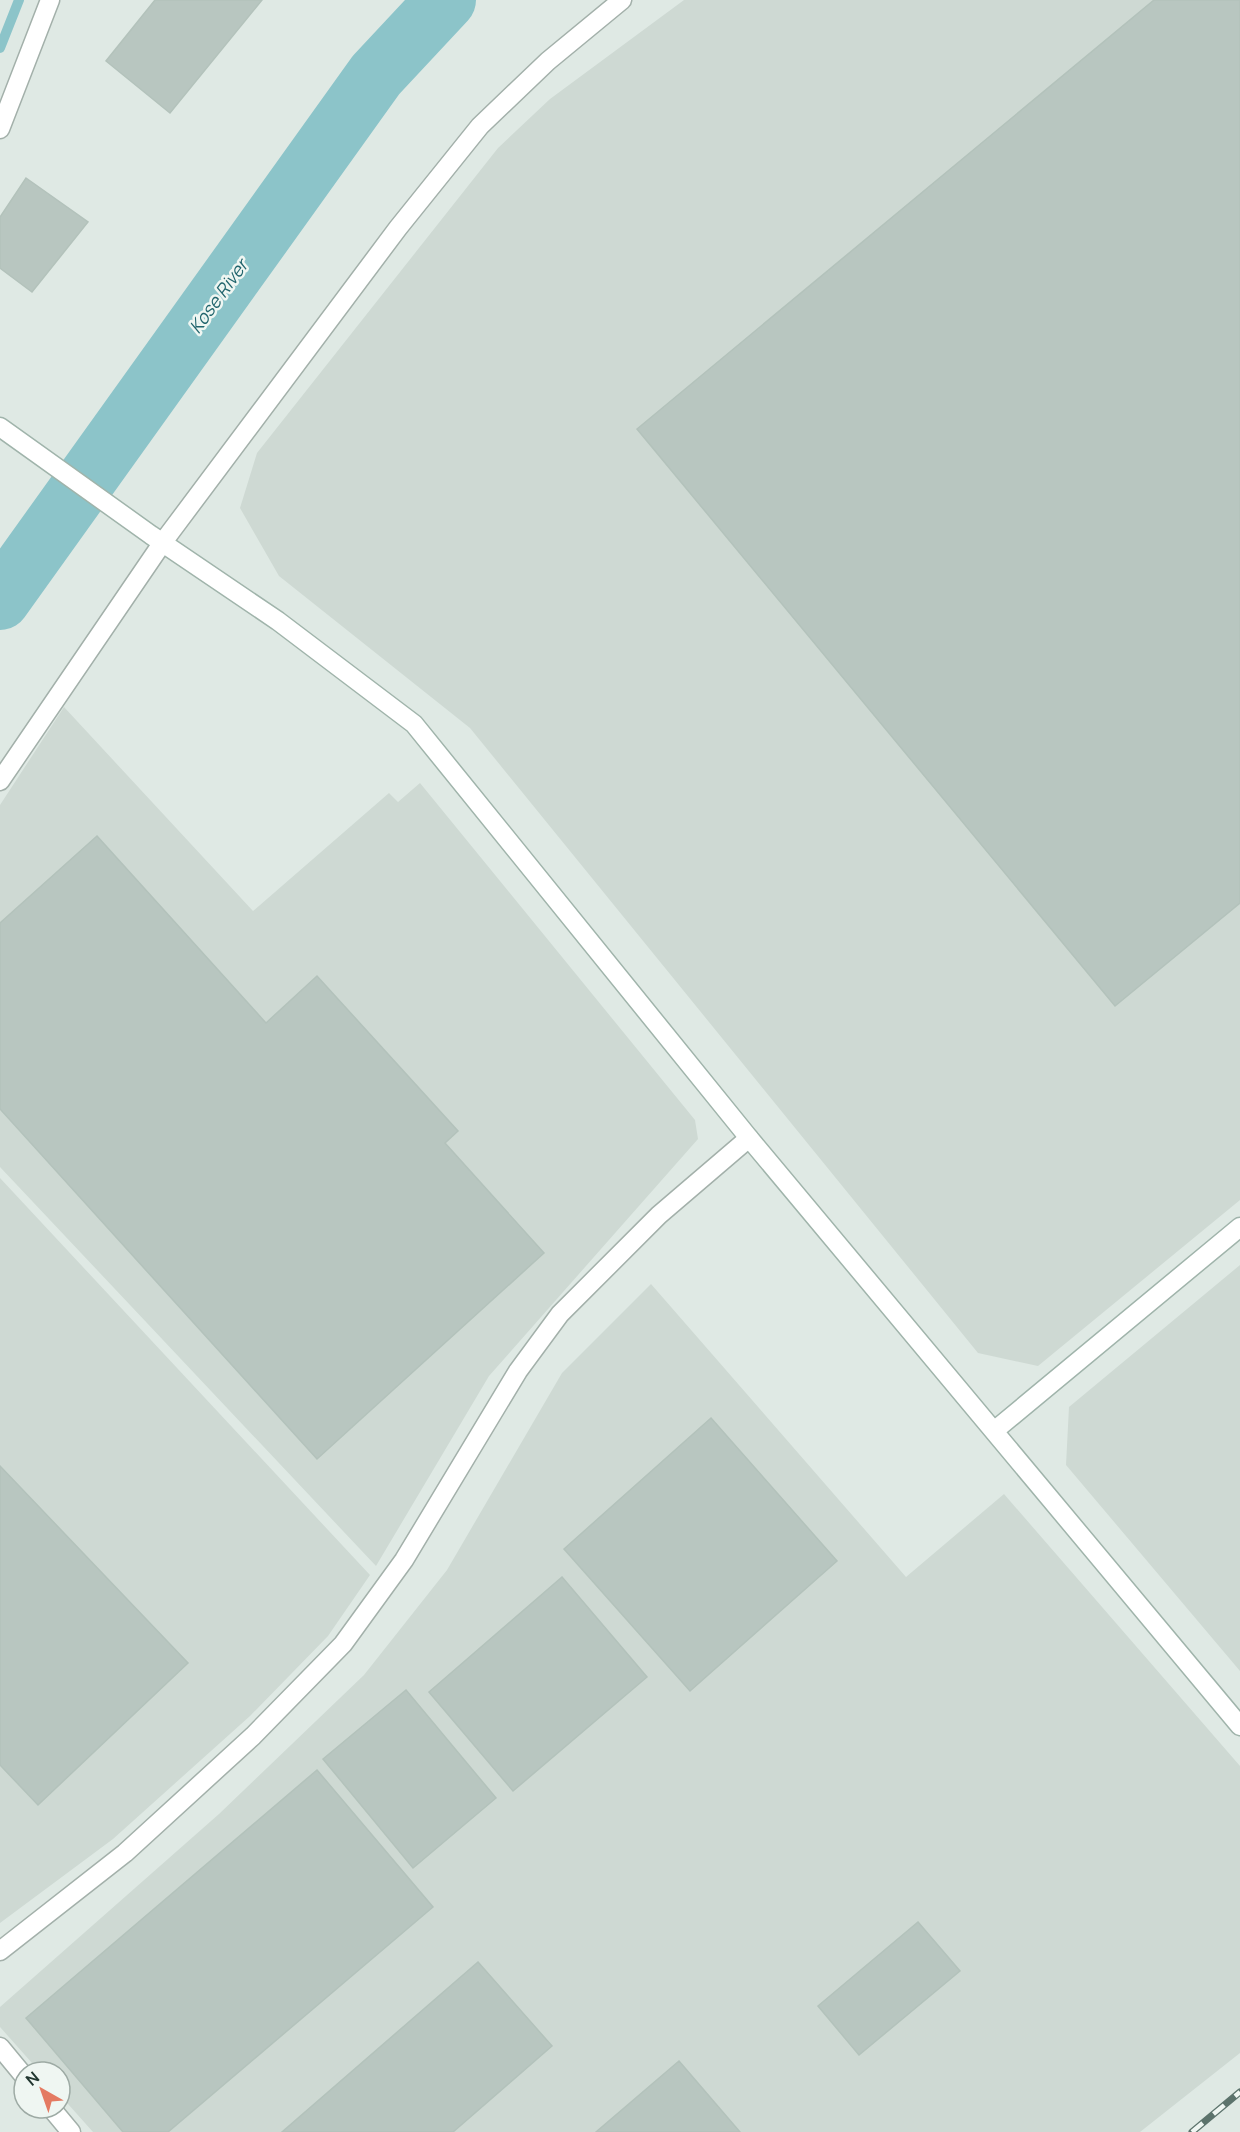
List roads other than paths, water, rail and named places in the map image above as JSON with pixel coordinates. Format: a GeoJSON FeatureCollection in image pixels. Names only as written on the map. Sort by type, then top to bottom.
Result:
{"type":"FeatureCollection","features":[{"type":"Feature","properties":{"kind":"street"},"geometry":{"type":"LineString","coordinates":[[0,129],[50,0]]}},
{"type":"Feature","properties":{"kind":"street"},"geometry":{"type":"LineString","coordinates":[[0,782],[157,539],[398,228],[480,126],[548,61],[622,0]]}},
{"type":"Feature","properties":{"kind":"street"},"geometry":{"type":"LineString","coordinates":[[0,427],[157,539],[278,621],[414,724],[749,1138],[1240,1726]]}},
{"type":"Feature","properties":{"kind":"street"},"geometry":{"type":"LineString","coordinates":[[0,1951],[125,1853],[253,1736],[344,1644],[404,1560],[518,1371],[560,1314],[659,1215],[749,1138]]}},
{"type":"Feature","properties":{"kind":"street"},"geometry":{"type":"LineString","coordinates":[[994,1431],[1240,1227]]}},
{"type":"Feature","properties":{"kind":"street"},"geometry":{"type":"LineString","coordinates":[[0,2047],[12,2062]]}},
{"type":"Feature","properties":{"kind":"street"},"geometry":{"type":"LineString","coordinates":[[61,2120],[71,2132]]}},
{"type":"Feature","properties":{"kind":"waterway"},"geometry":{"type":"LineString","coordinates":[[0,48],[19,0]]}},
{"type":"Feature","properties":{"kind":"waterway","name":"Kose River"},"geometry":{"type":"LineString","coordinates":[[0,600],[376,75],[446,0]]}},
{"type":"Feature","properties":{"kind":"railway"},"geometry":{"type":"LineString","coordinates":[[1192,2132],[1240,2092]]}}]}
